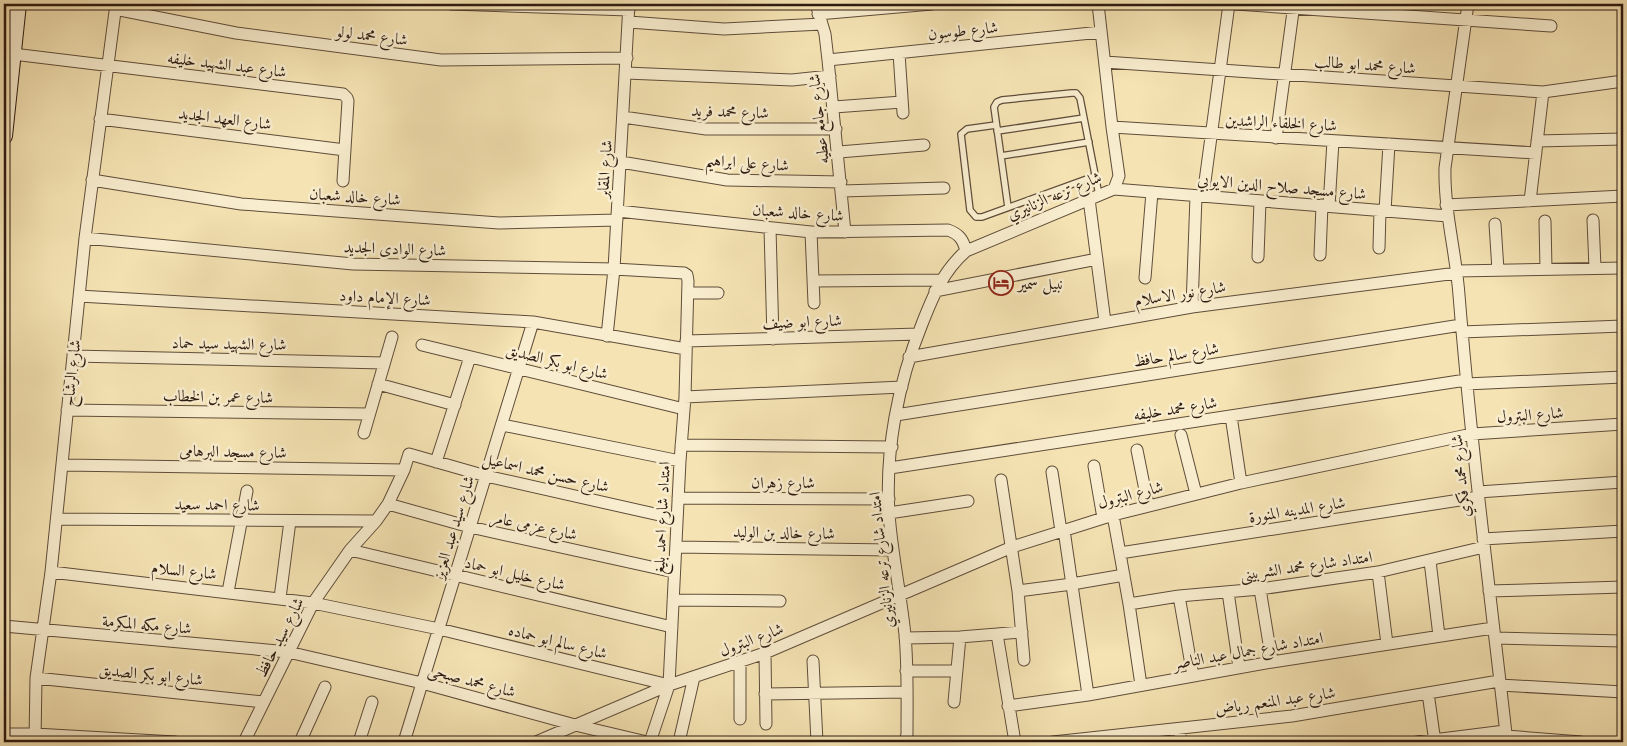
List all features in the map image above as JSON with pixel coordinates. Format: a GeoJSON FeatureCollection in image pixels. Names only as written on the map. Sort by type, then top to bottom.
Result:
{"type":"FeatureCollection","features":[{"type":"Feature","properties":{"kind":"main road"},"geometry":{"type":"LineString","coordinates":[[4,136],[18,4]]}},
{"type":"Feature","properties":{"kind":"street"},"geometry":{"type":"LineString","coordinates":[[451,4],[629,12],[724,29],[819,14],[932,4]]}},
{"type":"Feature","properties":{"kind":"street","name":"شارع ترعه الزنانيري"},"geometry":{"type":"LineString","coordinates":[[935,291],[940,280],[954,261],[966,251],[1114,189],[1119,176],[1098,4]]}},
{"type":"Feature","properties":{"kind":"street"},"geometry":{"type":"LineString","coordinates":[[1192,307],[1200,196],[1212,134],[1229,4]]}},
{"type":"Feature","properties":{"kind":"street"},"geometry":{"type":"LineString","coordinates":[[1236,4],[1294,6],[1551,26]]}},
{"type":"Feature","properties":{"kind":"street"},"geometry":{"type":"LineString","coordinates":[[1447,210],[1445,168],[1468,4]]}},
{"type":"Feature","properties":{"kind":"street","name":"شارع محمد لولو"},"geometry":{"type":"LineString","coordinates":[[116,6],[236,33],[441,60],[627,58]]}},
{"type":"Feature","properties":{"kind":"street","name":"شارع الرشاح"},"geometry":{"type":"LineString","coordinates":[[35,738],[36,678],[51,572],[85,238],[116,6]]}},
{"type":"Feature","properties":{"kind":"street"},"geometry":{"type":"LineString","coordinates":[[1276,138],[1294,6]]}},
{"type":"Feature","properties":{"kind":"street","name":"شارع المقابر"},"geometry":{"type":"LineString","coordinates":[[607,336],[614,269],[629,12]]}},
{"type":"Feature","properties":{"kind":"street","name":"شارع جامع عطيه"},"geometry":{"type":"LineString","coordinates":[[819,14],[825,34],[834,107],[845,232]]}},
{"type":"Feature","properties":{"kind":"street","name":"شارع طوسون"},"geometry":{"type":"LineString","coordinates":[[828,60],[1102,32]]}},
{"type":"Feature","properties":{"kind":"street"},"geometry":{"type":"LineString","coordinates":[[834,107],[903,108],[899,52]]}},
{"type":"Feature","properties":{"kind":"street","name":"شارع عبد الشهيد خليفه"},"geometry":{"type":"LineString","coordinates":[[13,54],[342,94],[348,101],[345,150]]}},
{"type":"Feature","properties":{"kind":"street","name":"شارع محمد ابو طالب"},"geometry":{"type":"LineString","coordinates":[[1105,62],[1543,92],[1623,81]]}},
{"type":"Feature","properties":{"kind":"street"},"geometry":{"type":"LineString","coordinates":[[626,73],[792,80],[830,76]]}},
{"type":"Feature","properties":{"kind":"street"},"geometry":{"type":"LineString","coordinates":[[1530,201],[1543,92]]}},
{"type":"Feature","properties":{"kind":"street","name":"شارع محمد فريد"},"geometry":{"type":"LineString","coordinates":[[624,117],[706,129],[836,129]]}},
{"type":"Feature","properties":{"kind":"street","name":"شارع العهد الجديد"},"geometry":{"type":"LineString","coordinates":[[100,119],[345,150]]}},
{"type":"Feature","properties":{"kind":"street","name":"شارع الخلفاء الراشدين"},"geometry":{"type":"LineString","coordinates":[[1112,128],[1448,148],[1536,147],[1623,139]]}},
{"type":"Feature","properties":{"kind":"street"},"geometry":{"type":"LineString","coordinates":[[1320,254],[1333,141]]}},
{"type":"Feature","properties":{"kind":"street"},"geometry":{"type":"LineString","coordinates":[[1379,248],[1389,144]]}},
{"type":"Feature","properties":{"kind":"street"},"geometry":{"type":"LineString","coordinates":[[839,152],[924,145]]}},
{"type":"Feature","properties":{"kind":"street"},"geometry":{"type":"LineString","coordinates":[[343,181],[345,150]]}},
{"type":"Feature","properties":{"kind":"street","name":"شارع على ابراهيم"},"geometry":{"type":"LineString","coordinates":[[621,162],[727,180],[842,187],[944,188]]}},
{"type":"Feature","properties":{"kind":"street","name":"شارع خالد شعبان"},"geometry":{"type":"LineString","coordinates":[[92,180],[241,204],[500,223],[617,216],[812,232],[948,230],[957,234],[964,241],[966,251]]}},
{"type":"Feature","properties":{"kind":"street","name":"شارع مسجد صلاح الدين الايوبي"},"geometry":{"type":"LineString","coordinates":[[1114,189],[1382,210],[1447,210],[1530,201],[1623,196]]}},
{"type":"Feature","properties":{"kind":"street"},"geometry":{"type":"LineString","coordinates":[[1146,278],[1152,192]]}},
{"type":"Feature","properties":{"kind":"street"},"geometry":{"type":"LineString","coordinates":[[1094,197],[1097,260],[1105,322]]}},
{"type":"Feature","properties":{"kind":"street"},"geometry":{"type":"LineString","coordinates":[[1258,257],[1260,201]]}},
{"type":"Feature","properties":{"kind":"street","name":"شارع محمد فكري"},"geometry":{"type":"LineString","coordinates":[[1447,210],[1457,272],[1466,382],[1506,736]]}},
{"type":"Feature","properties":{"kind":"street"},"geometry":{"type":"LineString","coordinates":[[1593,220],[1595,268]]}},
{"type":"Feature","properties":{"kind":"street"},"geometry":{"type":"LineString","coordinates":[[1545,221],[1546,270]]}},
{"type":"Feature","properties":{"kind":"street"},"geometry":{"type":"LineString","coordinates":[[1495,224],[1498,270]]}},
{"type":"Feature","properties":{"kind":"street"},"geometry":{"type":"LineString","coordinates":[[770,228],[773,339]]}},
{"type":"Feature","properties":{"kind":"street"},"geometry":{"type":"LineString","coordinates":[[812,232],[814,303]]}},
{"type":"Feature","properties":{"kind":"street","name":"شارع الوادى الجديد"},"geometry":{"type":"LineString","coordinates":[[85,238],[353,264],[614,269],[684,273],[688,278],[688,293]]}},
{"type":"Feature","properties":{"kind":"street"},"geometry":{"type":"LineString","coordinates":[[935,291],[1097,260]]}},
{"type":"Feature","properties":{"kind":"street"},"geometry":{"type":"LineString","coordinates":[[1457,272],[1623,268]]}},
{"type":"Feature","properties":{"kind":"street","name":"شارع نور الاسلام"},"geometry":{"type":"LineString","coordinates":[[910,357],[1192,307],[1457,272]]}},
{"type":"Feature","properties":{"kind":"street"},"geometry":{"type":"LineString","coordinates":[[813,281],[940,280]]}},
{"type":"Feature","properties":{"kind":"street","name":"امتداد شارع ترعه الزنانيري"},"geometry":{"type":"LineString","coordinates":[[905,742],[907,734],[905,638],[889,513],[890,468],[896,415],[902,387],[910,357],[935,291]]}},
{"type":"Feature","properties":{"kind":"street"},"geometry":{"type":"LineString","coordinates":[[688,293],[718,293]]}},
{"type":"Feature","properties":{"kind":"street","name":"امتداد شارع احمد بليغ"},"geometry":{"type":"LineString","coordinates":[[649,742],[669,685],[685,397],[688,293]]}},
{"type":"Feature","properties":{"kind":"street","name":"شارع الإمام داود"},"geometry":{"type":"LineString","coordinates":[[79,296],[533,322],[607,336],[686,345]]}},
{"type":"Feature","properties":{"kind":"street","name":"شارع سيد عبد العزيز"},"geometry":{"type":"LineString","coordinates":[[405,742],[533,322]]}},
{"type":"Feature","properties":{"kind":"street","name":"شارع سالم حافظ"},"geometry":{"type":"LineString","coordinates":[[896,415],[1462,329],[1623,326]]}},
{"type":"Feature","properties":{"kind":"street","name":"شارع ابو ضيف"},"geometry":{"type":"LineString","coordinates":[[686,345],[773,339],[918,334]]}},
{"type":"Feature","properties":{"kind":"street"},"geometry":{"type":"LineString","coordinates":[[364,433],[392,337]]}},
{"type":"Feature","properties":{"kind":"street","name":"شارع ابو بكر الصديق"},"geometry":{"type":"LineString","coordinates":[[422,345],[684,409]]}},
{"type":"Feature","properties":{"kind":"street","name":"شارع الشهيد سيد حماد"},"geometry":{"type":"LineString","coordinates":[[73,356],[384,363]]}},
{"type":"Feature","properties":{"kind":"street"},"geometry":{"type":"LineString","coordinates":[[436,462],[470,357]]}},
{"type":"Feature","properties":{"kind":"street","name":"شارع محمد خليفه"},"geometry":{"type":"LineString","coordinates":[[890,468],[1466,382],[1623,377]]}},
{"type":"Feature","properties":{"kind":"street"},"geometry":{"type":"LineString","coordinates":[[378,384],[455,405]]}},
{"type":"Feature","properties":{"kind":"street"},"geometry":{"type":"LineString","coordinates":[[685,397],[902,387]]}},
{"type":"Feature","properties":{"kind":"street","name":"شارع عمر بن الخطاب"},"geometry":{"type":"LineString","coordinates":[[67,410],[370,414]]}},
{"type":"Feature","properties":{"kind":"street"},"geometry":{"type":"LineString","coordinates":[[1231,416],[1241,483]]}},
{"type":"Feature","properties":{"kind":"street","name":"شارع البترول"},"geometry":{"type":"LineString","coordinates":[[536,742],[669,685],[765,653],[1012,547],[1108,516],[1241,483],[1472,434],[1623,424]]}},
{"type":"Feature","properties":{"kind":"street"},"geometry":{"type":"LineString","coordinates":[[502,425],[680,461]]}},
{"type":"Feature","properties":{"kind":"street"},"geometry":{"type":"LineString","coordinates":[[1181,435],[1196,494]]}},
{"type":"Feature","properties":{"kind":"street"},"geometry":{"type":"LineString","coordinates":[[681,445],[892,447]]}},
{"type":"Feature","properties":{"kind":"street"},"geometry":{"type":"LineString","coordinates":[[1137,450],[1148,505]]}},
{"type":"Feature","properties":{"kind":"street","name":"شارع حسن محمد اسماعيل"},"geometry":{"type":"LineString","coordinates":[[409,454],[486,476],[677,519]]}},
{"type":"Feature","properties":{"kind":"street","name":"شارع سيد حافظ"},"geometry":{"type":"LineString","coordinates":[[244,742],[314,602],[350,550],[376,521],[388,504],[404,470],[409,454]]}},
{"type":"Feature","properties":{"kind":"street","name":"شارع مسجد البرهامى"},"geometry":{"type":"LineString","coordinates":[[62,465],[404,470]]}},
{"type":"Feature","properties":{"kind":"street"},"geometry":{"type":"LineString","coordinates":[[1094,466],[1120,553],[1141,685]]}},
{"type":"Feature","properties":{"kind":"street"},"geometry":{"type":"LineString","coordinates":[[1052,472],[1072,584],[1088,695]]}},
{"type":"Feature","properties":{"kind":"street"},"geometry":{"type":"LineString","coordinates":[[1001,480],[1018,590],[1024,660]]}},
{"type":"Feature","properties":{"kind":"street","name":"شارع المدينه المنورة"},"geometry":{"type":"LineString","coordinates":[[1120,553],[1478,495],[1623,482]]}},
{"type":"Feature","properties":{"kind":"street"},"geometry":{"type":"LineString","coordinates":[[228,592],[247,491]]}},
{"type":"Feature","properties":{"kind":"street","name":"شارع زهران"},"geometry":{"type":"LineString","coordinates":[[678,498],[889,499]]}},
{"type":"Feature","properties":{"kind":"street"},"geometry":{"type":"LineString","coordinates":[[889,513],[968,501]]}},
{"type":"Feature","properties":{"kind":"street","name":"شارع عزمى عامر"},"geometry":{"type":"LineString","coordinates":[[388,504],[470,527],[674,572]]}},
{"type":"Feature","properties":{"kind":"street","name":"شارع احمد سعيد"},"geometry":{"type":"LineString","coordinates":[[57,518],[376,521]]}},
{"type":"Feature","properties":{"kind":"street"},"geometry":{"type":"LineString","coordinates":[[280,598],[290,521]]}},
{"type":"Feature","properties":{"kind":"street","name":"امتداد شارع محمد الشربينى"},"geometry":{"type":"LineString","coordinates":[[1129,604],[1179,596],[1260,589],[1378,572],[1430,561],[1484,543],[1623,532]]}},
{"type":"Feature","properties":{"kind":"street","name":"شارع خالد بن الوليد"},"geometry":{"type":"LineString","coordinates":[[676,547],[893,550]]}},
{"type":"Feature","properties":{"kind":"street","name":"شارع خليل ابو حماد"},"geometry":{"type":"LineString","coordinates":[[350,550],[672,627]]}},
{"type":"Feature","properties":{"kind":"street"},"geometry":{"type":"LineString","coordinates":[[1430,561],[1439,636]]}},
{"type":"Feature","properties":{"kind":"street","name":"شارع السلام"},"geometry":{"type":"LineString","coordinates":[[51,572],[314,602]]}},
{"type":"Feature","properties":{"kind":"street"},"geometry":{"type":"LineString","coordinates":[[1378,572],[1387,644]]}},
{"type":"Feature","properties":{"kind":"street"},"geometry":{"type":"LineString","coordinates":[[1018,590],[1072,584],[1124,575]]}},
{"type":"Feature","properties":{"kind":"street"},"geometry":{"type":"LineString","coordinates":[[1489,591],[1623,587]]}},
{"type":"Feature","properties":{"kind":"street"},"geometry":{"type":"LineString","coordinates":[[1260,589],[1272,662]]}},
{"type":"Feature","properties":{"kind":"street"},"geometry":{"type":"LineString","coordinates":[[1228,592],[1239,668]]}},
{"type":"Feature","properties":{"kind":"street"},"geometry":{"type":"LineString","coordinates":[[1179,596],[1193,676]]}},
{"type":"Feature","properties":{"kind":"street"},"geometry":{"type":"LineString","coordinates":[[673,600],[780,602]]}},
{"type":"Feature","properties":{"kind":"street","name":"شارع سالم ابو حماده"},"geometry":{"type":"LineString","coordinates":[[314,602],[439,629],[669,685]]}},
{"type":"Feature","properties":{"kind":"street","name":"شارع مكه المكرمة"},"geometry":{"type":"LineString","coordinates":[[4,626],[288,652]]}},
{"type":"Feature","properties":{"kind":"street"},"geometry":{"type":"LineString","coordinates":[[905,638],[960,637],[1022,632]]}},
{"type":"Feature","properties":{"kind":"street","name":"امتداد شارع جمال عبد الناصر"},"geometry":{"type":"LineString","coordinates":[[1008,706],[1088,695],[1272,662],[1439,636],[1494,633],[1623,641]]}},
{"type":"Feature","properties":{"kind":"street"},"geometry":{"type":"LineString","coordinates":[[997,634],[1015,742]]}},
{"type":"Feature","properties":{"kind":"street"},"geometry":{"type":"LineString","coordinates":[[954,702],[960,637]]}},
{"type":"Feature","properties":{"kind":"street","name":"شارع محمد صبحى"},"geometry":{"type":"LineString","coordinates":[[288,652],[649,742]]}},
{"type":"Feature","properties":{"kind":"street"},"geometry":{"type":"LineString","coordinates":[[765,653],[766,724]]}},
{"type":"Feature","properties":{"kind":"street"},"geometry":{"type":"LineString","coordinates":[[740,661],[740,719]]}},
{"type":"Feature","properties":{"kind":"street"},"geometry":{"type":"LineString","coordinates":[[813,661],[817,742]]}},
{"type":"Feature","properties":{"kind":"street"},"geometry":{"type":"LineString","coordinates":[[906,671],[957,670]]}},
{"type":"Feature","properties":{"kind":"street"},"geometry":{"type":"LineString","coordinates":[[680,742],[694,677]]}},
{"type":"Feature","properties":{"kind":"street","name":"شارع ابو بكر الصديق"},"geometry":{"type":"LineString","coordinates":[[36,678],[263,702]]}},
{"type":"Feature","properties":{"kind":"street","name":"شارع عبد المنعم رياض"},"geometry":{"type":"LineString","coordinates":[[1053,742],[1292,716],[1500,683],[1623,692]]}},
{"type":"Feature","properties":{"kind":"street"},"geometry":{"type":"LineString","coordinates":[[300,742],[325,687]]}},
{"type":"Feature","properties":{"kind":"street"},"geometry":{"type":"LineString","coordinates":[[765,694],[906,692]]}},
{"type":"Feature","properties":{"kind":"street"},"geometry":{"type":"LineString","coordinates":[[1428,693],[1435,741]]}},
{"type":"Feature","properties":{"kind":"street"},"geometry":{"type":"LineString","coordinates":[[359,742],[372,702]]}},
{"type":"Feature","properties":{"kind":"street"},"geometry":{"type":"LineString","coordinates":[[1179,729],[1181,742]]}},
{"type":"Feature","properties":{"kind":"street"},"geometry":{"type":"LineString","coordinates":[[4,734],[35,738],[175,742]]}},
{"type":"Feature","properties":{"kind":"street"},"geometry":{"type":"LineString","coordinates":[[1417,742],[1506,736],[1581,742]]}},
{"type":"Feature","properties":{"kind":"lane"},"geometry":{"type":"LineString","coordinates":[[1008,207],[994,107],[999,101],[1072,93],[1078,95],[1095,176],[1094,197]]}},
{"type":"Feature","properties":{"kind":"lane"},"geometry":{"type":"LineString","coordinates":[[1084,118],[997,128],[967,129],[961,134],[970,210],[973,216],[979,217],[1095,176]]}},
{"type":"Feature","properties":{"kind":"lane"},"geometry":{"type":"LineString","coordinates":[[1001,156],[1089,142]]}},
{"type":"Feature","properties":{"kind":"place","name":"نبيل سمير"},"geometry":{"type":"Point","coordinates":[1001,283]}}]}
